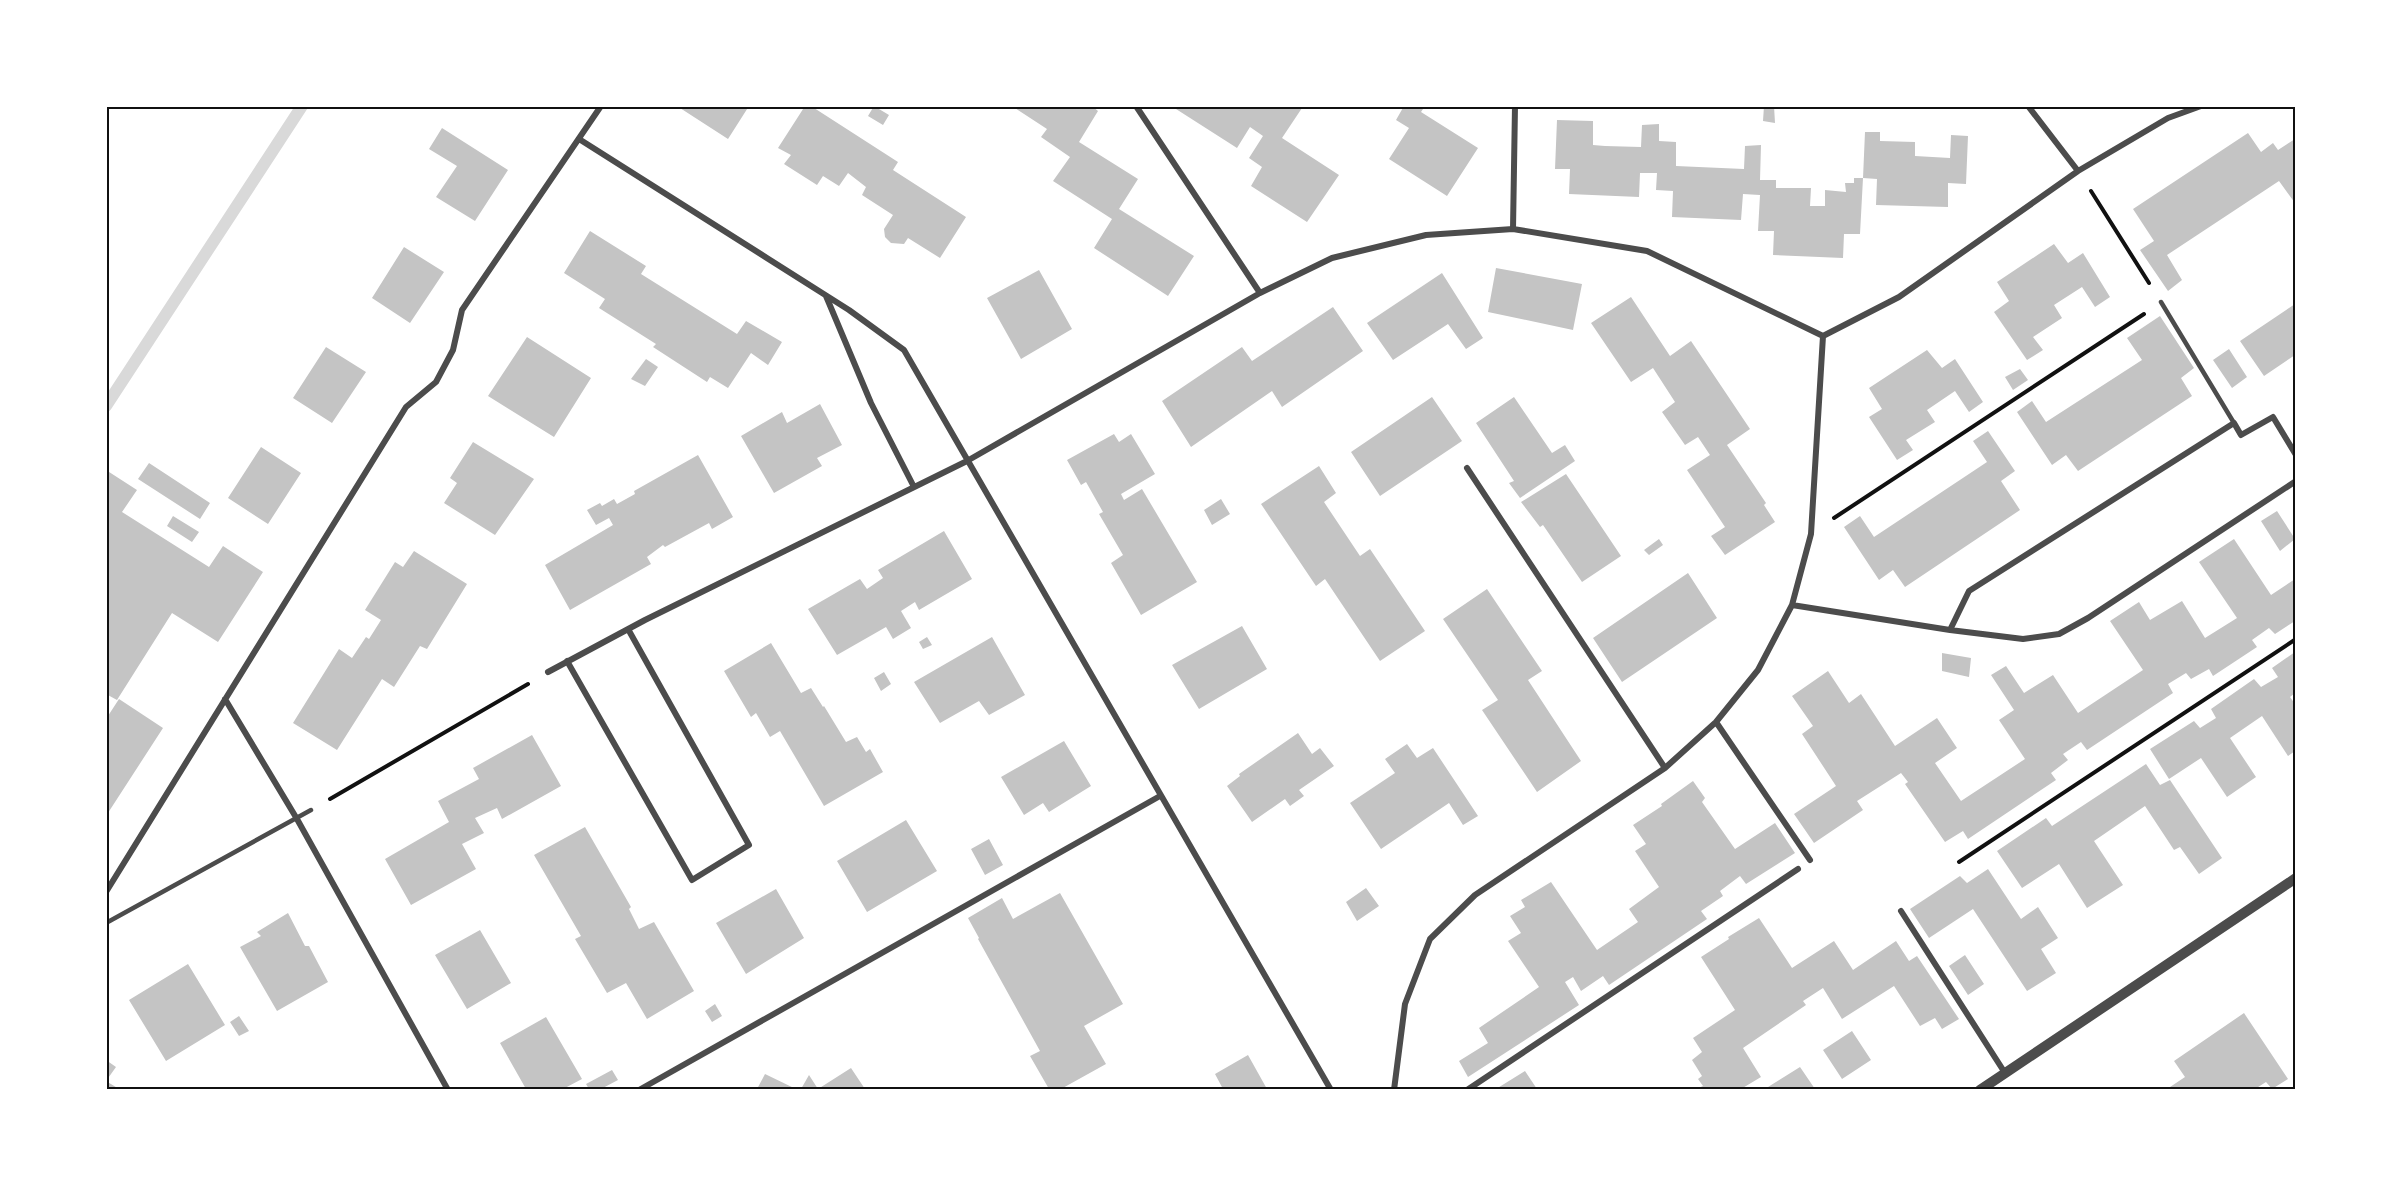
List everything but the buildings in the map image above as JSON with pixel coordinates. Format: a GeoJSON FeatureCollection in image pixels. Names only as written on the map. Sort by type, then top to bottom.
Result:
{"type":"FeatureCollection","features":[{"type":"Feature","properties":{"kind":"street"},"geometry":{"type":"LineString","coordinates":[[106,892],[406,407],[436,382],[453,350],[462,310],[601,106]]}},
{"type":"Feature","properties":{"kind":"street"},"geometry":{"type":"LineString","coordinates":[[1136,106],[1260,293]]}},
{"type":"Feature","properties":{"kind":"street"},"geometry":{"type":"LineString","coordinates":[[1513,229],[1515,106]]}},
{"type":"Feature","properties":{"kind":"street"},"geometry":{"type":"LineString","coordinates":[[2028,106],[2078,171]]}},
{"type":"Feature","properties":{"kind":"street"},"geometry":{"type":"LineString","coordinates":[[1823,336],[1899,297],[2078,171],[2168,118],[2201,106]]}},
{"type":"Feature","properties":{"kind":"street"},"geometry":{"type":"LineString","coordinates":[[579,139],[826,295],[904,350],[1331,1089]]}},
{"type":"Feature","properties":{"kind":"street"},"geometry":{"type":"LineString","coordinates":[[548,672],[627,629],[967,461],[1260,293],[1332,258],[1426,235],[1513,229],[1647,251],[1823,336]]}},
{"type":"Feature","properties":{"kind":"street"},"geometry":{"type":"LineString","coordinates":[[826,295],[871,403],[914,487]]}},
{"type":"Feature","properties":{"kind":"street"},"geometry":{"type":"LineString","coordinates":[[1394,1089],[1405,1004],[1430,939],[1475,895],[1665,768],[1716,722],[1758,670],[1792,605],[1811,534],[1823,336]]}},
{"type":"Feature","properties":{"kind":"street"},"geometry":{"type":"LineString","coordinates":[[1950,630],[1969,591],[2234,423],[2241,435],[2273,417],[2295,455]]}},
{"type":"Feature","properties":{"kind":"street"},"geometry":{"type":"LineString","coordinates":[[1467,468],[1665,768]]}},
{"type":"Feature","properties":{"kind":"street"},"geometry":{"type":"LineString","coordinates":[[1792,605],[2023,639],[2059,634],[2088,618],[2295,481]]}},
{"type":"Feature","properties":{"kind":"street"},"geometry":{"type":"LineString","coordinates":[[567,661],[692,880],[749,845],[627,629]]}},
{"type":"Feature","properties":{"kind":"street"},"geometry":{"type":"LineString","coordinates":[[225,699],[297,819],[448,1089]]}},
{"type":"Feature","properties":{"kind":"street"},"geometry":{"type":"LineString","coordinates":[[1716,722],[1810,860]]}},
{"type":"Feature","properties":{"kind":"street"},"geometry":{"type":"LineString","coordinates":[[639,1089],[1160,796]]}},
{"type":"Feature","properties":{"kind":"street"},"geometry":{"type":"LineString","coordinates":[[1467,1089],[1798,869]]}},
{"type":"Feature","properties":{"kind":"street"},"geometry":{"type":"LineString","coordinates":[[1980,1089],[2295,878]]}},
{"type":"Feature","properties":{"kind":"street"},"geometry":{"type":"LineString","coordinates":[[1901,911],[2005,1073]]}},
{"type":"Feature","properties":{"kind":"lane"},"geometry":{"type":"LineString","coordinates":[[2161,302],[2234,423]]}},
{"type":"Feature","properties":{"kind":"lane"},"geometry":{"type":"LineString","coordinates":[[106,923],[311,810]]}},
{"type":"Feature","properties":{"kind":"path"},"geometry":{"type":"LineString","coordinates":[[1811,534],[2161,302],[2078,171]]}},
{"type":"Feature","properties":{"kind":"path"},"geometry":{"type":"LineString","coordinates":[[1959,862],[2295,639]]}},
{"type":"Feature","properties":{"kind":"path"},"geometry":{"type":"LineString","coordinates":[[311,810],[548,672]]}},
{"type":"Feature","properties":{"kind":"waterway"},"geometry":{"type":"LineString","coordinates":[[106,406],[302,106]]}}]}
